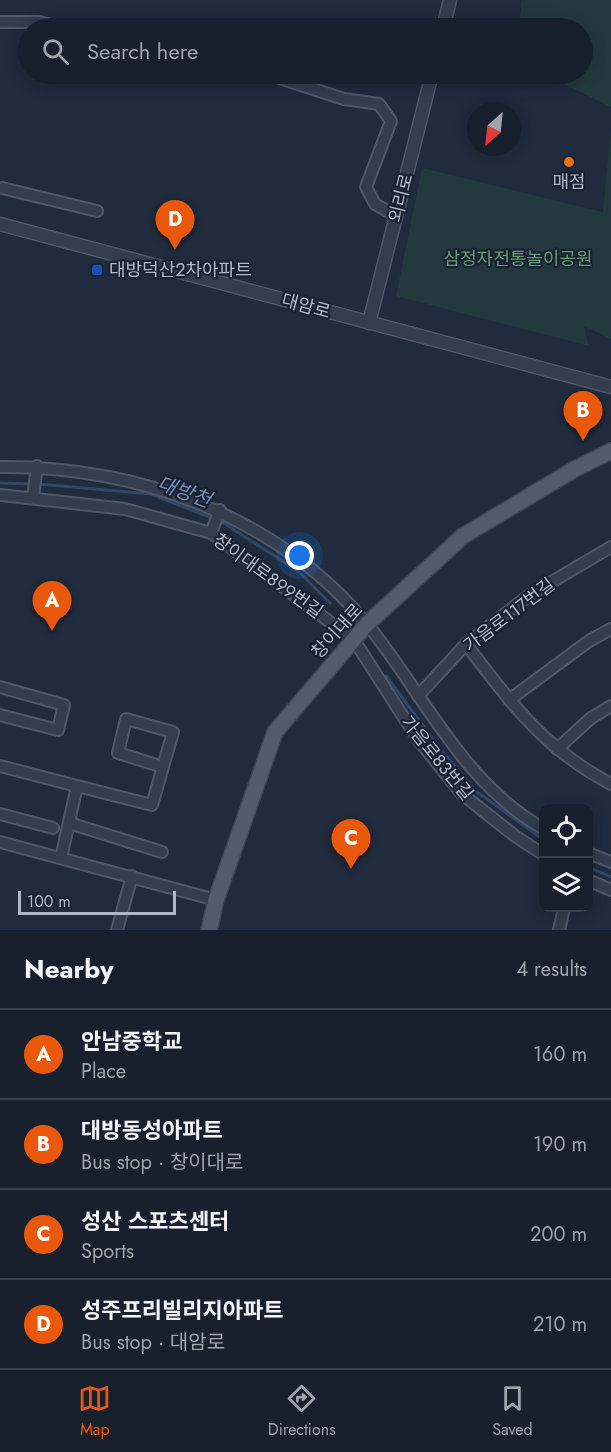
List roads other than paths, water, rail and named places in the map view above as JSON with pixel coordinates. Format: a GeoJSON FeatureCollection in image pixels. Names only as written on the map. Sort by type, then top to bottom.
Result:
{"type":"FeatureCollection","features":[{"type":"Feature","properties":{"kind":"main road","name":"창이대로"},"geometry":{"type":"LineString","coordinates":[[209,930],[216,900],[275,732],[367,624],[463,536],[575,469],[611,451]]}},
{"type":"Feature","properties":{"kind":"street"},"geometry":{"type":"LineString","coordinates":[[446,18],[450,0]]}},
{"type":"Feature","properties":{"kind":"street"},"geometry":{"type":"LineString","coordinates":[[0,22],[18,22]]}},
{"type":"Feature","properties":{"kind":"street"},"geometry":{"type":"LineString","coordinates":[[298,84],[344,99],[379,104],[391,121],[366,187],[375,204],[396,216]]}},
{"type":"Feature","properties":{"kind":"street","name":"외리로"},"geometry":{"type":"LineString","coordinates":[[369,323],[429,84]]}},
{"type":"Feature","properties":{"kind":"street"},"geometry":{"type":"LineString","coordinates":[[3,188],[97,211]]}},
{"type":"Feature","properties":{"kind":"street","name":"대암로"},"geometry":{"type":"LineString","coordinates":[[0,224],[611,387]]}},
{"type":"Feature","properties":{"kind":"street"},"geometry":{"type":"LineString","coordinates":[[33,498],[37,466]]}},
{"type":"Feature","properties":{"kind":"street"},"geometry":{"type":"LineString","coordinates":[[0,467],[37,466],[130,479],[220,510],[303,560],[367,624],[477,776],[525,818],[539,827]]}},
{"type":"Feature","properties":{"kind":"street","name":"창이대로899번길"},"geometry":{"type":"LineString","coordinates":[[0,495],[125,508],[211,533],[354,640]]}},
{"type":"Feature","properties":{"kind":"street"},"geometry":{"type":"LineString","coordinates":[[211,533],[220,510]]}},
{"type":"Feature","properties":{"kind":"street","name":"가음로117번길"},"geometry":{"type":"LineString","coordinates":[[418,696],[466,644],[531,594],[611,547]]}},
{"type":"Feature","properties":{"kind":"street"},"geometry":{"type":"LineString","coordinates":[[509,700],[589,641],[611,629]]}},
{"type":"Feature","properties":{"kind":"street","name":"가음로83번길"},"geometry":{"type":"LineString","coordinates":[[354,640],[417,738],[462,794],[539,852]]}},
{"type":"Feature","properties":{"kind":"street"},"geometry":{"type":"LineString","coordinates":[[466,644],[531,728],[583,770],[611,784]]}},
{"type":"Feature","properties":{"kind":"street"},"geometry":{"type":"LineString","coordinates":[[0,687],[64,705],[58,730],[0,715]]}},
{"type":"Feature","properties":{"kind":"street"},"geometry":{"type":"LineString","coordinates":[[557,749],[591,718],[611,706]]}},
{"type":"Feature","properties":{"kind":"street"},"geometry":{"type":"LineString","coordinates":[[0,766],[152,805],[173,732],[126,719],[118,753],[163,766]]}},
{"type":"Feature","properties":{"kind":"street"},"geometry":{"type":"LineString","coordinates":[[61,858],[77,786]]}},
{"type":"Feature","properties":{"kind":"street"},"geometry":{"type":"LineString","coordinates":[[0,814],[53,828]]}},
{"type":"Feature","properties":{"kind":"street"},"geometry":{"type":"LineString","coordinates":[[69,823],[162,852]]}},
{"type":"Feature","properties":{"kind":"street"},"geometry":{"type":"LineString","coordinates":[[0,842],[216,900]]}},
{"type":"Feature","properties":{"kind":"street"},"geometry":{"type":"LineString","coordinates":[[593,855],[611,862]]}},
{"type":"Feature","properties":{"kind":"street"},"geometry":{"type":"LineString","coordinates":[[117,930],[132,876]]}},
{"type":"Feature","properties":{"kind":"street"},"geometry":{"type":"LineString","coordinates":[[593,882],[611,890]]}},
{"type":"Feature","properties":{"kind":"street"},"geometry":{"type":"LineString","coordinates":[[559,930],[563,912]]}},
{"type":"Feature","properties":{"kind":"waterway","name":"대방천"},"geometry":{"type":"LineString","coordinates":[[0,483],[31,484]]}},
{"type":"Feature","properties":{"kind":"waterway","name":"대방천"},"geometry":{"type":"LineString","coordinates":[[38,484],[151,494],[222,522],[298,571],[330,603]]}},
{"type":"Feature","properties":{"kind":"waterway","name":"대방천"},"geometry":{"type":"LineString","coordinates":[[386,676],[443,752],[477,792],[539,836]]}},
{"type":"Feature","properties":{"kind":"waterway","name":"대방천"},"geometry":{"type":"LineString","coordinates":[[593,869],[611,877]]}},
{"type":"Feature","properties":{"kind":"place","name":"매점"},"geometry":{"type":"Point","coordinates":[569,162]}},
{"type":"Feature","properties":{"kind":"place","name":"성주프리빌리지아파트"},"geometry":{"type":"Point","coordinates":[175,250]}},
{"type":"Feature","properties":{"kind":"place","name":"대방덕산2차아파트"},"geometry":{"type":"Point","coordinates":[97,270]}},
{"type":"Feature","properties":{"kind":"place","name":"대방동성아파트"},"geometry":{"type":"Point","coordinates":[583,441]}},
{"type":"Feature","properties":{"kind":"place","name":"안남중학교"},"geometry":{"type":"Point","coordinates":[52,631]}},
{"type":"Feature","properties":{"kind":"place","name":"성산 스포츠센터"},"geometry":{"type":"Point","coordinates":[351,869]}},
{"type":"Feature","properties":{"kind":"park label","name":"삼정자전통놀이공원"},"geometry":{"type":"Point","coordinates":[518,259]}}]}
